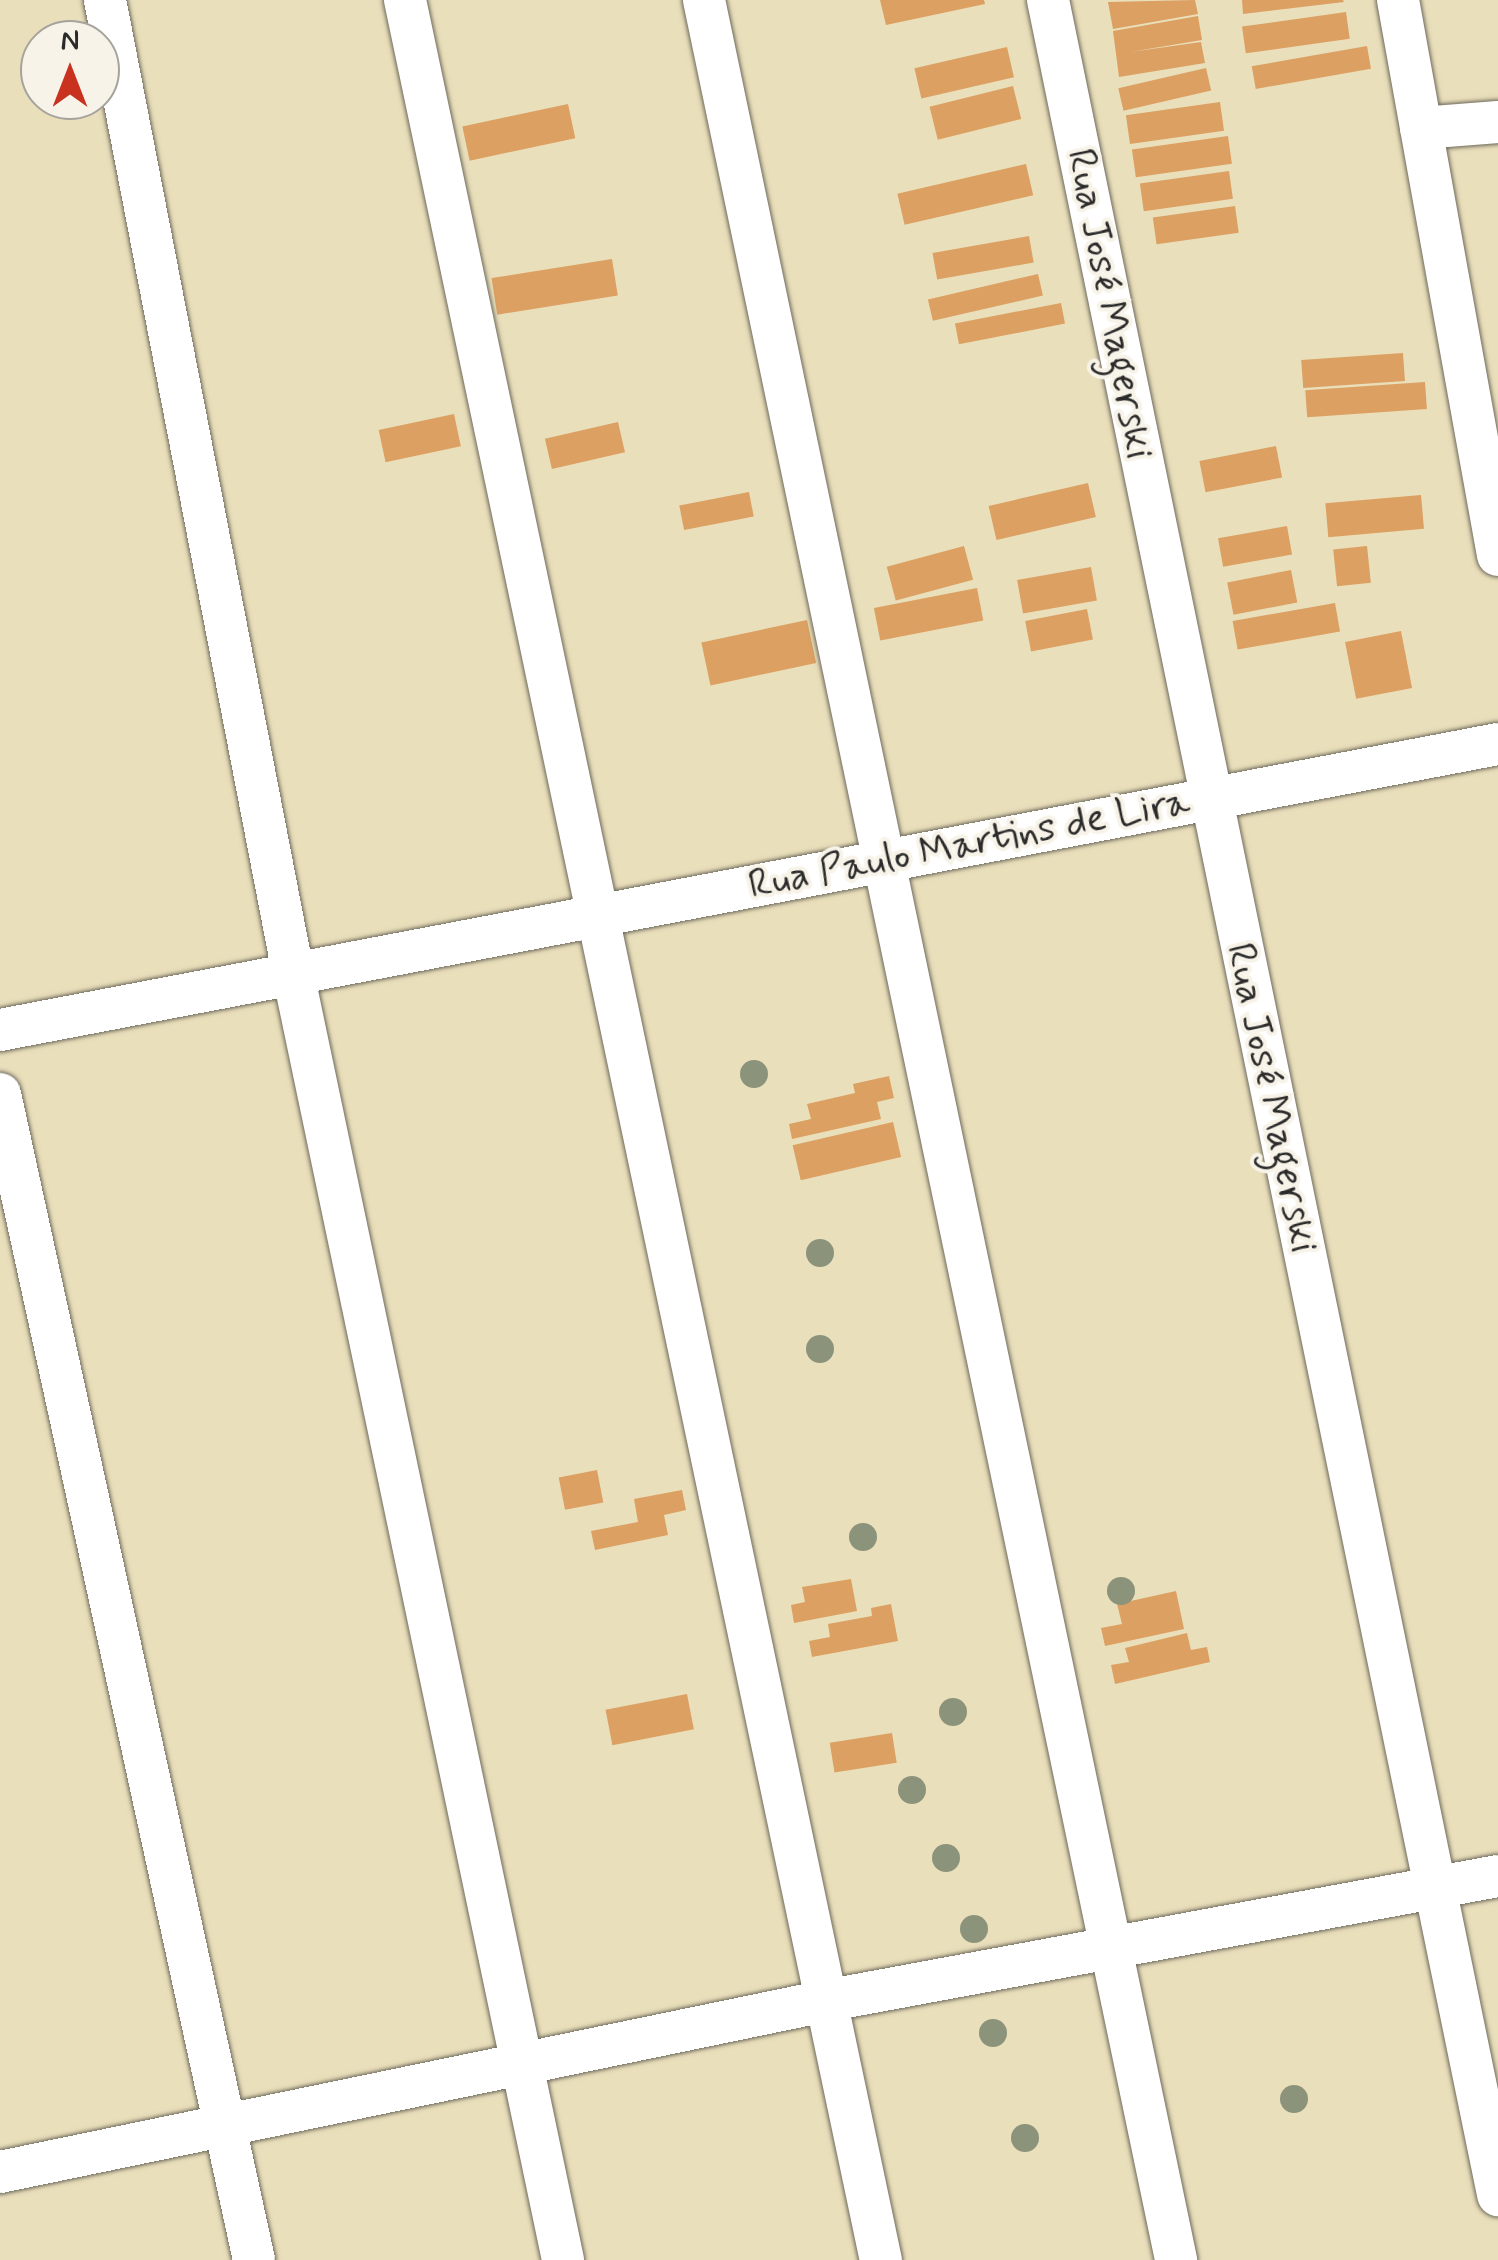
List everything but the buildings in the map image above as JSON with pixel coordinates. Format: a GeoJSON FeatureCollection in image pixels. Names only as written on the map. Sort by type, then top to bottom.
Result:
{"type":"FeatureCollection","features":[{"type":"Feature","properties":{"kind":"street"},"geometry":{"type":"LineString","coordinates":[[105,0],[293,972],[518,2063],[563,2260]]}},
{"type":"Feature","properties":{"kind":"street"},"geometry":{"type":"LineString","coordinates":[[406,0],[830,2000],[880,2260]]}},
{"type":"Feature","properties":{"kind":"street"},"geometry":{"type":"LineString","coordinates":[[704,0],[1107,1949],[1176,2260]]}},
{"type":"Feature","properties":{"kind":"street","name":"Rua José Magerski"},"geometry":{"type":"LineString","coordinates":[[1048,0],[1208,798],[1498,2195]]}},
{"type":"Feature","properties":{"kind":"street"},"geometry":{"type":"LineString","coordinates":[[1398,0],[1487,428],[1498,555]]}},
{"type":"Feature","properties":{"kind":"street"},"geometry":{"type":"LineString","coordinates":[[1422,128],[1498,122]]}},
{"type":"Feature","properties":{"kind":"street","name":"Rua Paulo Martins de Lira"},"geometry":{"type":"LineString","coordinates":[[0,1030],[1498,744]]}},
{"type":"Feature","properties":{"kind":"street"},"geometry":{"type":"LineString","coordinates":[[0,1094],[254,2260]]}},
{"type":"Feature","properties":{"kind":"street"},"geometry":{"type":"LineString","coordinates":[[0,2172],[830,2000],[1498,1876]]}}]}
